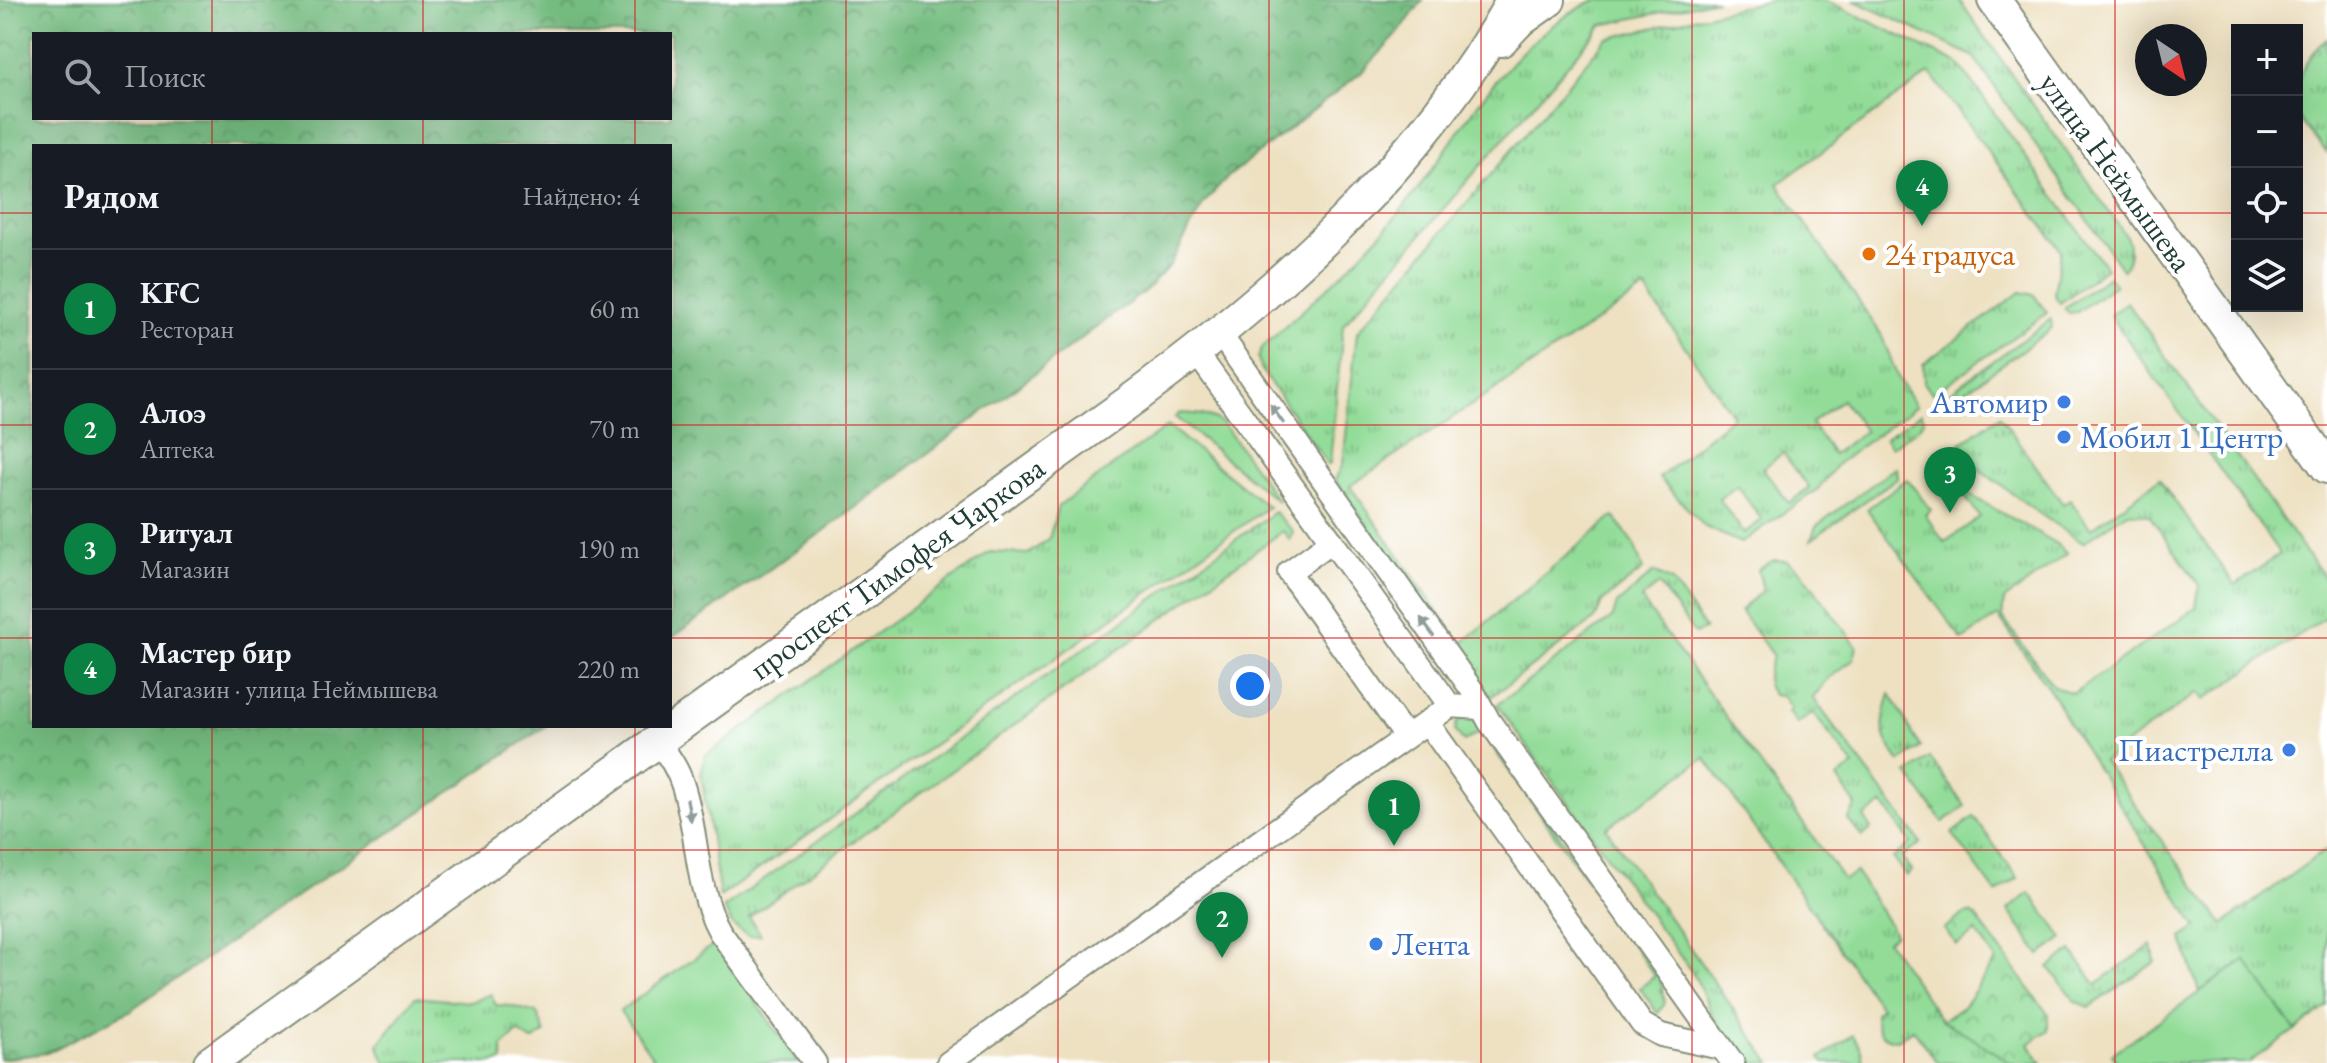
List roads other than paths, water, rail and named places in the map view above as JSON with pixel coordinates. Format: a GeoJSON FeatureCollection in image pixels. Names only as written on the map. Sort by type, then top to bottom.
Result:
{"type":"FeatureCollection","features":[{"type":"Feature","properties":{"kind":"main road","name":"проспект Тимофея Чаркова"},"geometry":{"type":"LineString","coordinates":[[210,1063],[1208,343],[1293,271],[1394,167],[1468,74],[1513,0]]}},
{"type":"Feature","properties":{"kind":"main road"},"geometry":{"type":"LineString","coordinates":[[1468,74],[1518,22],[1549,0]]}},
{"type":"Feature","properties":{"kind":"main road"},"geometry":{"type":"LineString","coordinates":[[1985,0],[2016,33]]}},
{"type":"Feature","properties":{"kind":"main road"},"geometry":{"type":"LineString","coordinates":[[1994,0],[2016,33]]}},
{"type":"Feature","properties":{"kind":"main road","name":"улица Неймышева"},"geometry":{"type":"LineString","coordinates":[[2016,33],[2327,467]]}},
{"type":"Feature","properties":{"kind":"street"},"geometry":{"type":"LineString","coordinates":[[1208,343],[1332,541],[1450,706]]}},
{"type":"Feature","properties":{"kind":"street"},"geometry":{"type":"LineString","coordinates":[[1208,343],[1476,699],[1727,1055]]}},
{"type":"Feature","properties":{"kind":"street"},"geometry":{"type":"LineString","coordinates":[[1332,541],[1289,572],[1406,737]]}},
{"type":"Feature","properties":{"kind":"street"},"geometry":{"type":"LineString","coordinates":[[948,1063],[1450,706],[1476,699]]}},
{"type":"Feature","properties":{"kind":"street"},"geometry":{"type":"LineString","coordinates":[[1427,722],[1642,1024],[1661,1035],[1727,1055]]}},
{"type":"Feature","properties":{"kind":"street"},"geometry":{"type":"LineString","coordinates":[[657,740],[682,780],[709,913],[742,964],[815,1063]]}},
{"type":"Feature","properties":{"kind":"place","name":"Мастер бир"},"geometry":{"type":"Point","coordinates":[1922,226]}},
{"type":"Feature","properties":{"kind":"place","name":"24 градуса"},"geometry":{"type":"Point","coordinates":[1869,254]}},
{"type":"Feature","properties":{"kind":"place","name":"Автомир"},"geometry":{"type":"Point","coordinates":[2064,402]}},
{"type":"Feature","properties":{"kind":"place","name":"Мобил 1 Центр"},"geometry":{"type":"Point","coordinates":[2064,437]}},
{"type":"Feature","properties":{"kind":"place","name":"Ритуал"},"geometry":{"type":"Point","coordinates":[1950,513]}},
{"type":"Feature","properties":{"kind":"place","name":"Пиастрелла"},"geometry":{"type":"Point","coordinates":[2289,750]}},
{"type":"Feature","properties":{"kind":"place","name":"KFC"},"geometry":{"type":"Point","coordinates":[1394,846]}},
{"type":"Feature","properties":{"kind":"place","name":"Лента"},"geometry":{"type":"Point","coordinates":[1376,944]}},
{"type":"Feature","properties":{"kind":"place","name":"Алоэ"},"geometry":{"type":"Point","coordinates":[1222,958]}}]}
